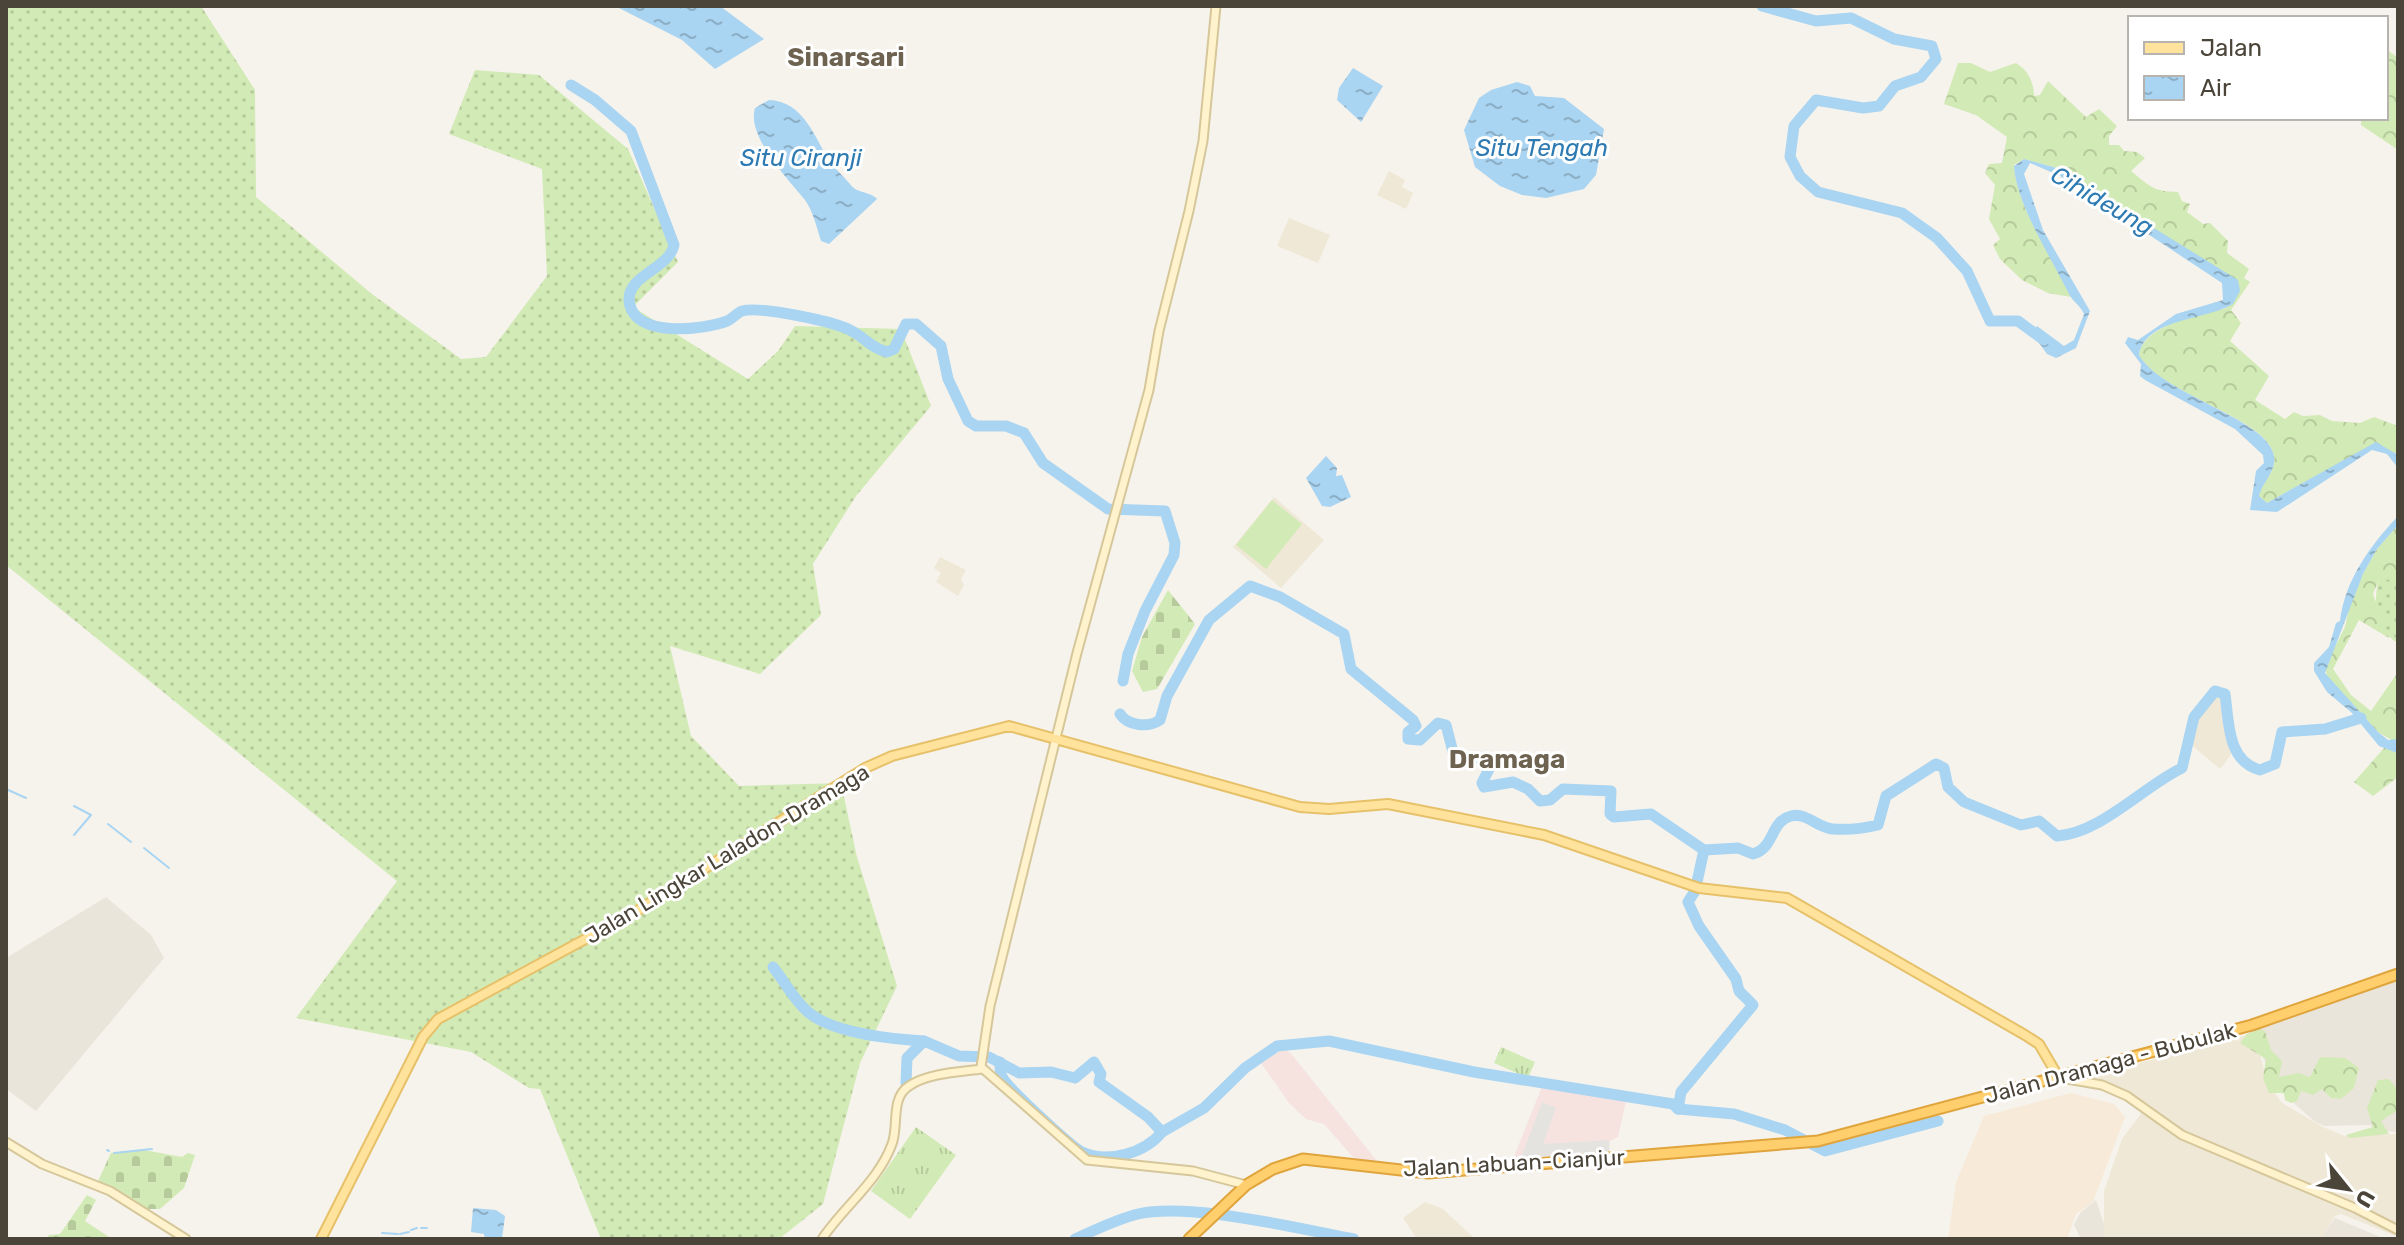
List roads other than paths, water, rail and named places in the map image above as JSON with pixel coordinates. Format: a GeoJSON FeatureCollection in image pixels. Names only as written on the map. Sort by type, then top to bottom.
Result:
{"type":"FeatureCollection","features":[{"type":"Feature","properties":{"kind":"highway","name":"Jalan Dramaga - Bubulak"},"geometry":{"type":"LineString","coordinates":[[1806,1143],[2252,1025],[2398,974]]}},
{"type":"Feature","properties":{"kind":"highway","name":"Jalan Labuan-Cianjur"},"geometry":{"type":"LineString","coordinates":[[1189,1239],[1246,1185],[1273,1169],[1303,1159],[1428,1173],[1806,1143]]}},
{"type":"Feature","properties":{"kind":"main road","name":"Jalan Lingkar Laladon-Dramaga"},"geometry":{"type":"LineString","coordinates":[[321,1239],[423,1037],[438,1019],[631,914],[832,788],[892,756],[957,742],[1004,727],[1300,807],[1329,809],[1388,804],[1533,832],[1699,888],[1787,898],[1803,904],[2039,1044],[2059,1078]]}},
{"type":"Feature","properties":{"kind":"street"},"geometry":{"type":"LineString","coordinates":[[1216,6],[1203,141],[1189,211],[1159,331],[1149,390],[1056,740],[982,1056],[982,1069],[1087,1160],[1221,1177],[1246,1185]]}},
{"type":"Feature","properties":{"kind":"street"},"geometry":{"type":"LineString","coordinates":[[822,1239],[870,1184],[886,1156],[894,1137],[897,1104],[905,1089],[922,1080],[982,1069]]}},
{"type":"Feature","properties":{"kind":"street"},"geometry":{"type":"LineString","coordinates":[[2059,1078],[2087,1081],[2127,1096],[2182,1135],[2355,1208],[2398,1230]]}},
{"type":"Feature","properties":{"kind":"street"},"geometry":{"type":"LineString","coordinates":[[6,1142],[42,1164],[110,1191],[186,1239]]}},
{"type":"Feature","properties":{"kind":"street"},"geometry":{"type":"LineString","coordinates":[[1221,1177],[1235,1196]]}},
{"type":"Feature","properties":{"kind":"water"},"geometry":{"type":"Polygon","coordinates":[[[615,6],[720,6],[764,39],[715,69],[682,40],[615,6]]]}},
{"type":"Feature","properties":{"kind":"water"},"geometry":{"type":"Polygon","coordinates":[[[1353,68],[1383,86],[1361,122],[1337,100],[1339,88],[1353,68]]]}},
{"type":"Feature","properties":{"kind":"water","name":"Situ Tengah"},"geometry":{"type":"Polygon","coordinates":[[[1517,82],[1530,86],[1535,96],[1564,98],[1604,129],[1596,175],[1584,189],[1546,198],[1522,195],[1500,186],[1475,167],[1464,130],[1479,98],[1491,90],[1517,82]]]}},
{"type":"Feature","properties":{"kind":"water","name":"Situ Ciranji"},"geometry":{"type":"Polygon","coordinates":[[[769,100],[781,102],[799,113],[833,166],[853,187],[877,199],[829,244],[821,241],[808,204],[771,157],[757,131],[755,108],[769,100]]]}},
{"type":"Feature","properties":{"kind":"water"},"geometry":{"type":"Polygon","coordinates":[[[2024,159],[2057,168],[2238,280],[2240,291],[2233,304],[2165,327],[2144,343],[2139,355],[2169,382],[2235,418],[2268,443],[2274,461],[2259,496],[2267,503],[2376,442],[2398,455],[2398,468],[2387,454],[2372,450],[2277,512],[2250,510],[2256,471],[2264,463],[2263,455],[2235,429],[2140,376],[2141,364],[2125,343],[2128,337],[2138,340],[2176,314],[2223,300],[2222,283],[2060,176],[2030,163],[2024,174],[2043,230],[2090,311],[2076,348],[2056,358],[2047,354],[2032,333],[2037,326],[2064,346],[2074,340],[2084,314],[2069,294],[2021,197],[2014,166],[2024,159]]]}},
{"type":"Feature","properties":{"kind":"water"},"geometry":{"type":"Polygon","coordinates":[[[1326,456],[1337,468],[1336,476],[1342,475],[1351,497],[1330,507],[1322,506],[1306,478],[1326,456]]]}},
{"type":"Feature","properties":{"kind":"water"},"geometry":{"type":"Polygon","coordinates":[[[2398,516],[2398,525],[2377,549],[2363,574],[2325,673],[2378,732],[2388,740],[2398,739],[2397,753],[2379,746],[2351,712],[2327,692],[2314,671],[2314,663],[2329,647],[2360,564],[2398,516]]]}},
{"type":"Feature","properties":{"kind":"water"},"geometry":{"type":"Polygon","coordinates":[[[473,1208],[496,1210],[505,1216],[502,1239],[485,1239],[484,1234],[471,1232],[473,1208]]]}},
{"type":"Feature","properties":{"kind":"waterway","name":"Cihideung"},"geometry":{"type":"LineString","coordinates":[[1762,6],[1816,21],[1851,18],[1894,39],[1932,46],[1936,59],[1921,77],[1895,86],[1879,106],[1863,108],[1816,100],[1794,126],[1790,157],[1800,176],[1818,192],[1902,213],[1937,238],[1967,271],[1990,321],[2018,321],[2044,340]]}},
{"type":"Feature","properties":{"kind":"waterway"},"geometry":{"type":"LineString","coordinates":[[571,85],[595,100],[631,131],[674,245],[665,260],[641,278],[630,291],[633,312],[642,321],[655,326],[686,329],[727,321],[742,311],[779,312],[841,326],[887,352],[894,349],[906,324],[916,324],[941,346],[948,379],[968,421],[976,426],[1006,426],[1024,433],[1043,463],[1108,509],[1165,511],[1175,543],[1174,555],[1145,611],[1128,654],[1123,681]]}},
{"type":"Feature","properties":{"kind":"waterway"},"geometry":{"type":"LineString","coordinates":[[1120,714],[1138,724],[1160,720],[1167,696],[1209,620],[1250,586],[1280,597],[1344,634],[1351,669],[1413,720],[1416,726],[1408,732],[1408,739],[1420,740],[1438,723],[1446,725],[1454,756],[1458,759],[1488,757],[1491,765],[1482,783],[1484,787],[1513,782],[1528,789],[1540,801],[1550,800],[1563,789],[1611,791],[1610,814],[1614,817],[1651,814],[1704,850],[1738,848],[1753,854],[1765,846],[1779,823],[1791,816],[1802,816],[1833,829],[1878,825],[1886,796],[1936,764],[1944,768],[1948,787],[1964,802],[2021,825],[2039,821],[2057,836],[2073,833],[2106,818],[2182,768],[2194,717],[2215,691],[2225,694],[2235,749],[2249,765],[2260,770],[2275,764],[2282,732],[2325,729],[2361,718]]}},
{"type":"Feature","properties":{"kind":"waterway"},"geometry":{"type":"LineString","coordinates":[[6,789],[26,798]]}},
{"type":"Feature","properties":{"kind":"waterway"},"geometry":{"type":"LineString","coordinates":[[74,806],[91,815],[74,835]]}},
{"type":"Feature","properties":{"kind":"waterway"},"geometry":{"type":"LineString","coordinates":[[108,824],[131,842]]}},
{"type":"Feature","properties":{"kind":"waterway"},"geometry":{"type":"LineString","coordinates":[[144,848],[169,868]]}},
{"type":"Feature","properties":{"kind":"waterway"},"geometry":{"type":"LineString","coordinates":[[1678,1109],[1681,1092],[1753,1005],[1739,991],[1736,979],[1699,926],[1688,902],[1695,891],[1704,850]]}},
{"type":"Feature","properties":{"kind":"waterway"},"geometry":{"type":"LineString","coordinates":[[773,967],[808,1012],[833,1026],[864,1034],[924,1041]]}},
{"type":"Feature","properties":{"kind":"waterway"},"geometry":{"type":"LineString","coordinates":[[906,1083],[907,1058],[924,1041],[959,1056],[989,1057],[1019,1073],[1051,1072],[1075,1078],[1094,1062],[1101,1074],[1099,1082],[1148,1117],[1162,1132],[1204,1108],[1245,1068],[1277,1046],[1329,1041],[1474,1072],[1673,1104],[1678,1109],[1734,1114],[1785,1130],[1825,1151],[1938,1121]]}},
{"type":"Feature","properties":{"kind":"waterway"},"geometry":{"type":"LineString","coordinates":[[1000,1062],[1002,1076],[1009,1086],[1054,1130],[1082,1152],[1103,1157],[1125,1154],[1146,1146],[1162,1132]]}},
{"type":"Feature","properties":{"kind":"waterway"},"geometry":{"type":"LineString","coordinates":[[114,1153],[152,1149]]}},
{"type":"Feature","properties":{"kind":"waterway"},"geometry":{"type":"LineString","coordinates":[[1075,1239],[1130,1216],[1160,1211],[1245,1218],[1354,1239]]}},
{"type":"Feature","properties":{"kind":"waterway"},"geometry":{"type":"LineString","coordinates":[[411,1230],[417,1228]]}},
{"type":"Feature","properties":{"kind":"waterway"},"geometry":{"type":"LineString","coordinates":[[421,1228],[427,1228]]}},
{"type":"Feature","properties":{"kind":"waterway"},"geometry":{"type":"LineString","coordinates":[[400,1234],[409,1232]]}},
{"type":"Feature","properties":{"kind":"waterway"},"geometry":{"type":"LineString","coordinates":[[382,1233],[398,1234]]}},
{"type":"Feature","properties":{"kind":"district","name":"Sinarsari"},"geometry":{"type":"Point","coordinates":[846,57]}},
{"type":"Feature","properties":{"kind":"district","name":"Dramaga"},"geometry":{"type":"Point","coordinates":[1507,759]}}]}
